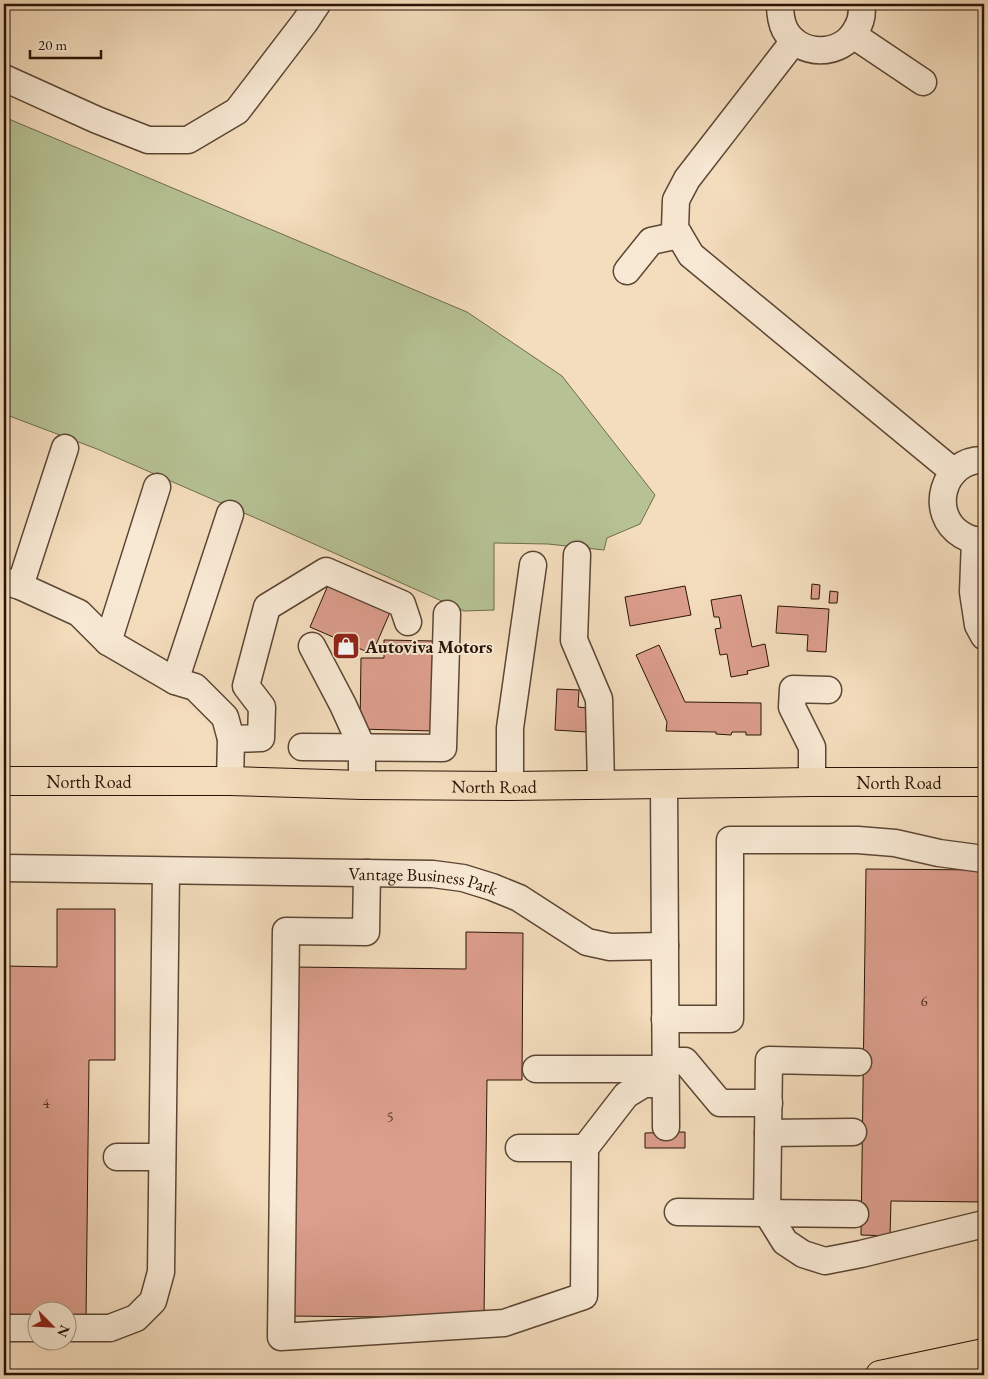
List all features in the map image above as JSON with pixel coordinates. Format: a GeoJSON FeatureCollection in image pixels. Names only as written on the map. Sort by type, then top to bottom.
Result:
{"type":"FeatureCollection","features":[{"type":"Feature","properties":{"kind":"main road","name":"North Road"},"geometry":{"type":"LineString","coordinates":[[4,781],[230,781],[362,785],[510,786],[984,782]]}},
{"type":"Feature","properties":{"kind":"main road"},"geometry":{"type":"LineString","coordinates":[[880,1375],[984,1354]]}},
{"type":"Feature","properties":{"kind":"street"},"geometry":{"type":"LineString","coordinates":[[4,78],[97,120],[148,140],[188,140],[237,111],[317,4]]}},
{"type":"Feature","properties":{"kind":"street"},"geometry":{"type":"LineString","coordinates":[[780,4],[780,18],[785,31],[794,41],[805,48],[818,51],[831,50],[844,44],[854,35],[860,22],[861,4]]}},
{"type":"Feature","properties":{"kind":"street"},"geometry":{"type":"LineString","coordinates":[[854,35],[923,82]]}},
{"type":"Feature","properties":{"kind":"street"},"geometry":{"type":"LineString","coordinates":[[794,41],[687,179],[676,200],[675,228],[691,255],[954,472]]}},
{"type":"Feature","properties":{"kind":"street"},"geometry":{"type":"LineString","coordinates":[[627,271],[652,241],[679,235]]}},
{"type":"Feature","properties":{"kind":"street"},"geometry":{"type":"LineString","coordinates":[[65,448],[12,584],[79,613],[108,642],[175,681],[195,687],[225,717],[231,739],[230,781]]}},
{"type":"Feature","properties":{"kind":"street"},"geometry":{"type":"LineString","coordinates":[[984,460],[965,464],[954,472],[946,483],[942,496],[943,509],[948,521],[957,532],[968,538],[980,541],[973,592],[978,625],[984,636]]}},
{"type":"Feature","properties":{"kind":"street"},"geometry":{"type":"LineString","coordinates":[[108,642],[156,487]]}},
{"type":"Feature","properties":{"kind":"street"},"geometry":{"type":"LineString","coordinates":[[175,681],[230,514]]}},
{"type":"Feature","properties":{"kind":"street"},"geometry":{"type":"LineString","coordinates":[[577,555],[574,640],[599,699],[601,785]]}},
{"type":"Feature","properties":{"kind":"street"},"geometry":{"type":"LineString","coordinates":[[510,786],[510,728],[533,565]]}},
{"type":"Feature","properties":{"kind":"street"},"geometry":{"type":"LineString","coordinates":[[231,739],[261,738],[262,707],[246,686],[267,607],[326,571],[402,604],[408,622]]}},
{"type":"Feature","properties":{"kind":"street"},"geometry":{"type":"LineString","coordinates":[[443,785],[448,614]]}},
{"type":"Feature","properties":{"kind":"street"},"geometry":{"type":"LineString","coordinates":[[312,646],[343,705],[362,747],[362,785]]}},
{"type":"Feature","properties":{"kind":"street"},"geometry":{"type":"LineString","coordinates":[[812,782],[812,747],[792,707],[793,689],[828,690]]}},
{"type":"Feature","properties":{"kind":"street"},"geometry":{"type":"LineString","coordinates":[[302,747],[443,748]]}},
{"type":"Feature","properties":{"kind":"street"},"geometry":{"type":"LineString","coordinates":[[664,784],[666,1126]]}},
{"type":"Feature","properties":{"kind":"street"},"geometry":{"type":"LineString","coordinates":[[665,1019],[730,1019],[730,840],[858,840],[895,843],[939,853],[984,859]]}},
{"type":"Feature","properties":{"kind":"street","name":"Vantage Business Park"},"geometry":{"type":"LineString","coordinates":[[4,868],[433,874],[463,878],[519,898],[587,942],[610,947],[665,946]]}},
{"type":"Feature","properties":{"kind":"street"},"geometry":{"type":"LineString","coordinates":[[78,1328],[110,1328],[136,1318],[153,1301],[161,1272],[166,871]]}},
{"type":"Feature","properties":{"kind":"street"},"geometry":{"type":"LineString","coordinates":[[367,873],[366,932],[286,931],[281,1337],[504,1323],[584,1296],[586,1148],[626,1096],[665,1071],[685,1061],[720,1103],[769,1102]]}},
{"type":"Feature","properties":{"kind":"street"},"geometry":{"type":"LineString","coordinates":[[858,1062],[769,1060],[767,1213],[785,1242],[802,1254],[825,1261],[984,1224]]}},
{"type":"Feature","properties":{"kind":"street"},"geometry":{"type":"LineString","coordinates":[[536,1069],[665,1071]]}},
{"type":"Feature","properties":{"kind":"street"},"geometry":{"type":"LineString","coordinates":[[768,1133],[853,1132]]}},
{"type":"Feature","properties":{"kind":"street"},"geometry":{"type":"LineString","coordinates":[[519,1148],[586,1148]]}},
{"type":"Feature","properties":{"kind":"street"},"geometry":{"type":"LineString","coordinates":[[117,1158],[162,1157]]}},
{"type":"Feature","properties":{"kind":"street"},"geometry":{"type":"LineString","coordinates":[[678,1212],[855,1214]]}},
{"type":"Feature","properties":{"kind":"street"},"geometry":{"type":"LineString","coordinates":[[4,1328],[28,1328]]}},
{"type":"Feature","properties":{"kind":"green space"},"geometry":{"type":"Polygon","coordinates":[[[4,117],[467,312],[562,376],[655,495],[640,524],[607,538],[604,550],[548,544],[494,543],[494,610],[464,611],[97,449],[4,414],[4,117]]]}},
{"type":"Feature","properties":{"kind":"building"},"geometry":{"type":"Polygon","coordinates":[[[329,583],[391,610],[372,654],[310,627],[329,583]]]}},
{"type":"Feature","properties":{"kind":"building"},"geometry":{"type":"Polygon","coordinates":[[[812,584],[820,585],[819,599],[811,599],[812,584]]]}},
{"type":"Feature","properties":{"kind":"building"},"geometry":{"type":"Polygon","coordinates":[[[685,586],[691,615],[630,626],[625,597],[685,586]]]}},
{"type":"Feature","properties":{"kind":"building"},"geometry":{"type":"Polygon","coordinates":[[[830,591],[838,592],[837,603],[829,603],[830,591]]]}},
{"type":"Feature","properties":{"kind":"building"},"geometry":{"type":"Polygon","coordinates":[[[741,595],[752,647],[765,644],[769,666],[747,671],[748,674],[731,677],[727,654],[720,655],[715,629],[721,628],[719,617],[714,617],[711,600],[741,595]]]}},
{"type":"Feature","properties":{"kind":"building"},"geometry":{"type":"Polygon","coordinates":[[[778,606],[829,609],[826,652],[807,651],[808,635],[776,633],[778,606]]]}},
{"type":"Feature","properties":{"kind":"building"},"geometry":{"type":"Polygon","coordinates":[[[384,640],[435,641],[433,731],[360,729],[361,658],[384,658],[384,640]]]}},
{"type":"Feature","properties":{"kind":"building"},"geometry":{"type":"Polygon","coordinates":[[[659,645],[685,702],[761,703],[761,735],[746,735],[746,732],[732,732],[731,735],[716,734],[716,732],[666,731],[667,722],[636,655],[659,645]]]}},
{"type":"Feature","properties":{"kind":"building"},"geometry":{"type":"Polygon","coordinates":[[[557,689],[579,690],[578,707],[588,708],[587,732],[555,730],[557,689]]]}},
{"type":"Feature","properties":{"kind":"building"},"geometry":{"type":"Polygon","coordinates":[[[866,869],[984,870],[984,1202],[891,1201],[890,1236],[861,1235],[866,869]]]}},
{"type":"Feature","properties":{"kind":"building"},"geometry":{"type":"Polygon","coordinates":[[[57,909],[115,909],[115,1060],[89,1060],[86,1319],[78,1319],[78,1302],[28,1302],[28,1318],[4,1318],[4,966],[57,967],[57,909]]]}},
{"type":"Feature","properties":{"kind":"building"},"geometry":{"type":"Polygon","coordinates":[[[466,932],[523,933],[522,1080],[487,1080],[484,1318],[290,1316],[295,967],[466,969],[466,932]]]}},
{"type":"Feature","properties":{"kind":"building"},"geometry":{"type":"Polygon","coordinates":[[[685,1132],[685,1148],[645,1148],[645,1133],[685,1132]]]}},
{"type":"Feature","properties":{"kind":"place","name":"Autoviva Motors"},"geometry":{"type":"Point","coordinates":[346,646]}}]}
